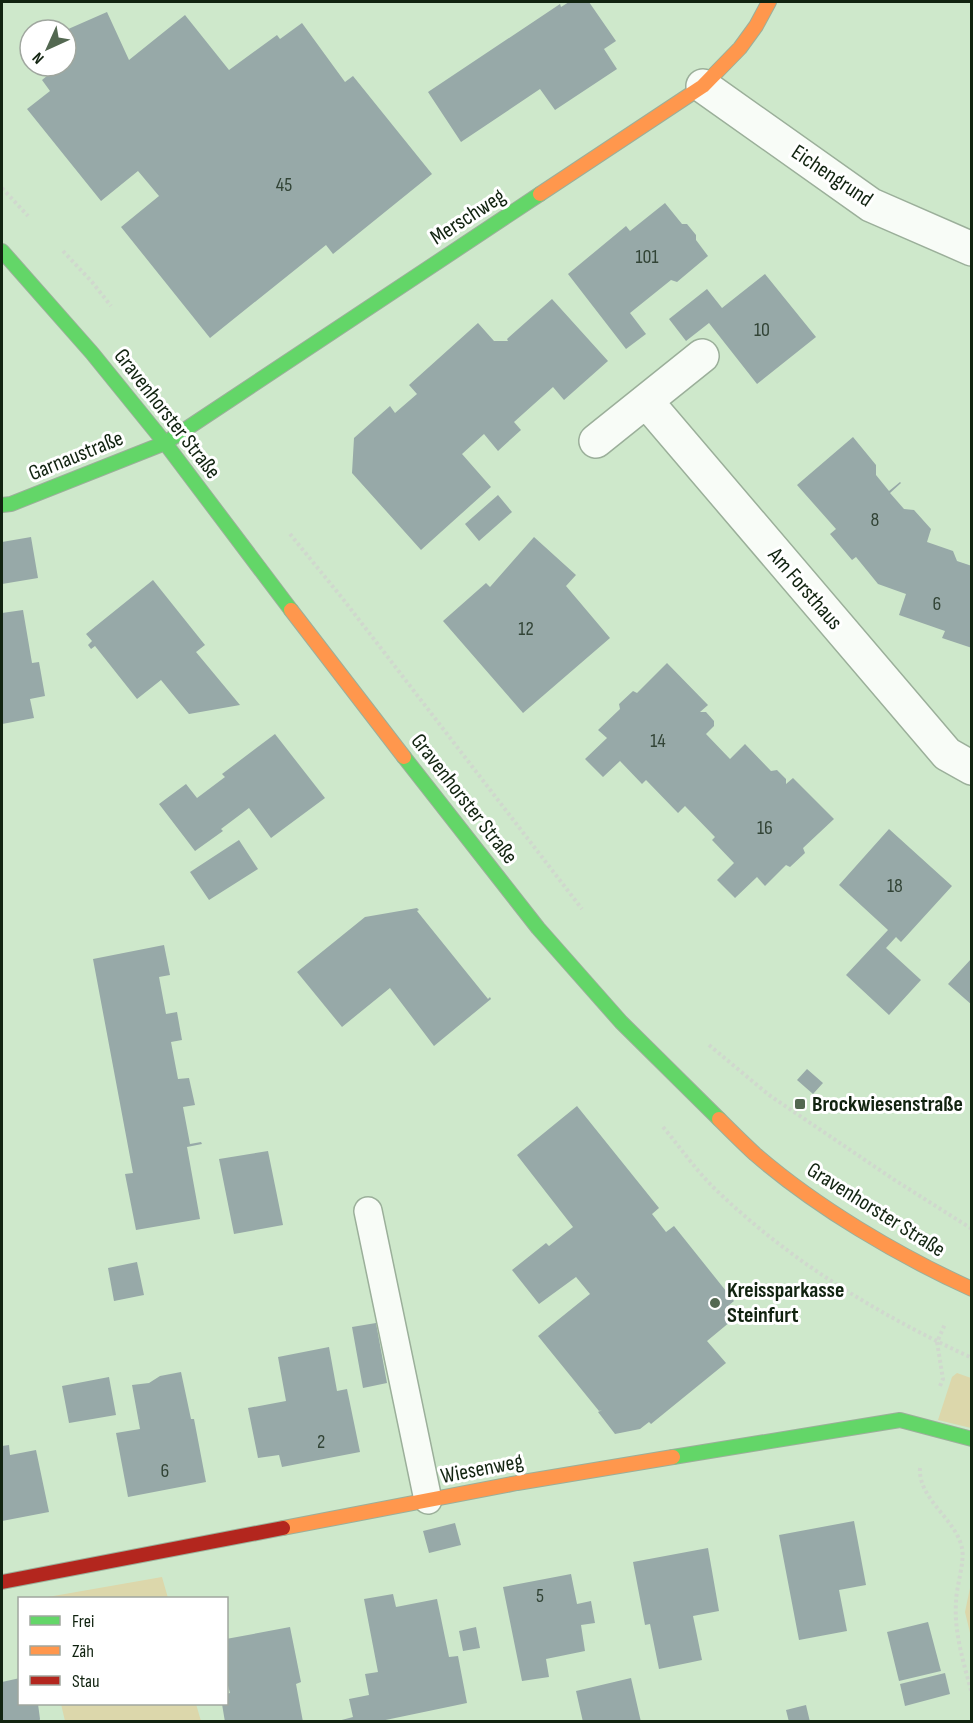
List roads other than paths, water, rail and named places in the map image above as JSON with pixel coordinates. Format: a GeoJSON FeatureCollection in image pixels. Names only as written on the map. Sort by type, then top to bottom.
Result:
{"type":"FeatureCollection","features":[{"type":"Feature","properties":{"kind":"street","name":"Merschweg"},"geometry":{"type":"LineString","coordinates":[[165,443],[703,86],[728,64],[759,21],[769,2]]}},
{"type":"Feature","properties":{"kind":"street","name":"Eichengrund"},"geometry":{"type":"LineString","coordinates":[[703,86],[871,205],[972,249]]}},
{"type":"Feature","properties":{"kind":"street","name":"Gravenhorster Straße"},"geometry":{"type":"LineString","coordinates":[[2,251],[92,352],[165,443],[321,650],[531,919],[621,1022],[755,1154],[824,1207],[936,1273],[972,1289]]}},
{"type":"Feature","properties":{"kind":"street"},"geometry":{"type":"LineString","coordinates":[[596,441],[702,356]]}},
{"type":"Feature","properties":{"kind":"street","name":"Am Forsthaus"},"geometry":{"type":"LineString","coordinates":[[646,401],[947,754],[972,768]]}},
{"type":"Feature","properties":{"kind":"street","name":"Garnaustraße"},"geometry":{"type":"LineString","coordinates":[[2,505],[11,504],[165,443]]}},
{"type":"Feature","properties":{"kind":"street","name":"Wiesenweg"},"geometry":{"type":"LineString","coordinates":[[2,1582],[517,1483],[900,1420],[972,1439]]}},
{"type":"Feature","properties":{"kind":"lane"},"geometry":{"type":"LineString","coordinates":[[368,1211],[428,1500]]}},
{"type":"Feature","properties":{"kind":"place","name":"Brockwiesenstraße"},"geometry":{"type":"Point","coordinates":[800,1104]}},
{"type":"Feature","properties":{"kind":"place","name":"Kreissparkasse Steinfurt"},"geometry":{"type":"Point","coordinates":[715,1303]}}]}
